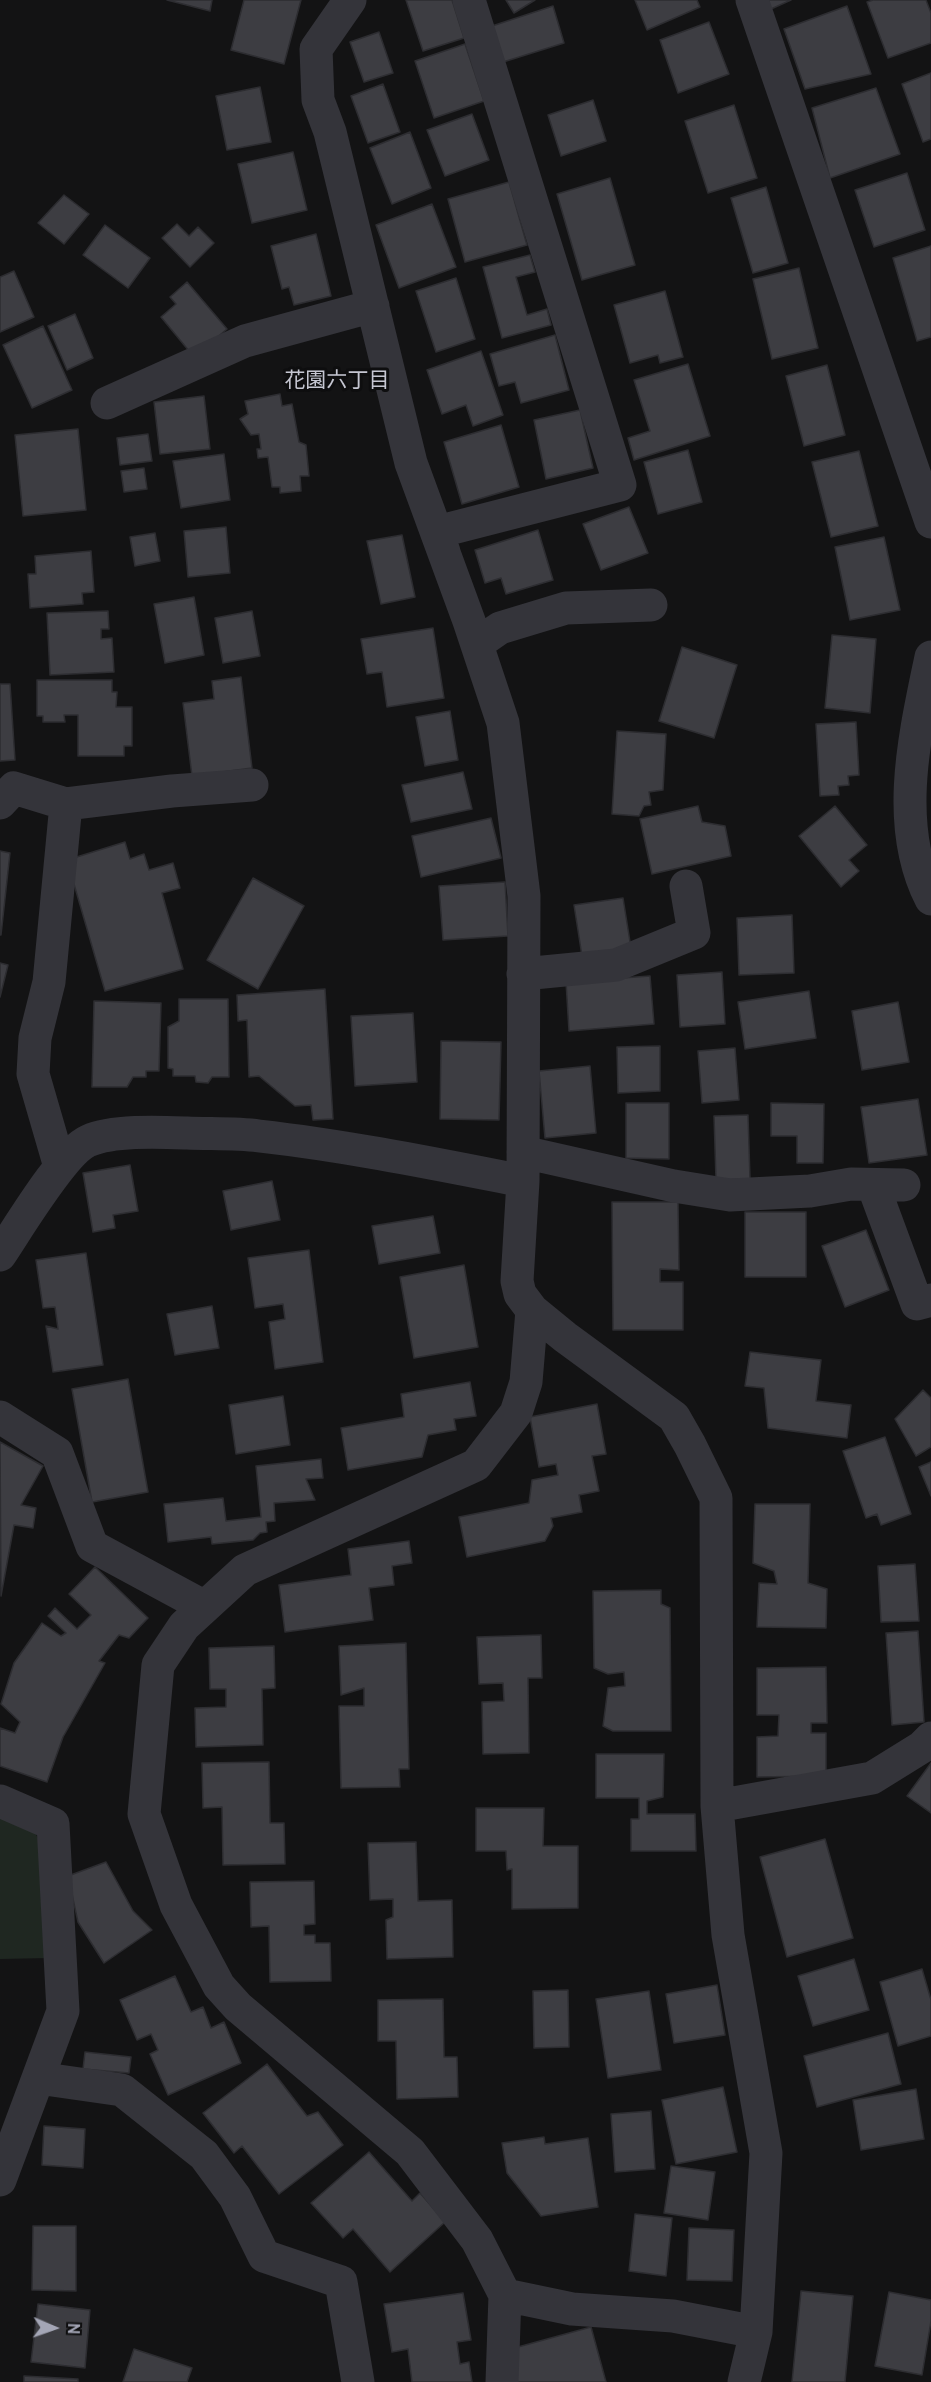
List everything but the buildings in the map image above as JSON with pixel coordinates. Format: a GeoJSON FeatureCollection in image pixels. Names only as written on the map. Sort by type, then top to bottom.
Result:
{"type":"FeatureCollection","features":[{"type":"Feature","properties":{"kind":"street"},"geometry":{"type":"LineString","coordinates":[[350,0],[316,49],[318,100],[330,132],[411,463],[477,644],[503,723],[524,896],[523,1166],[517,1281],[520,1294],[532,1310],[565,1337],[674,1417],[716,1498],[717,1806],[728,1935],[766,2153],[756,2332],[744,2382]]}},
{"type":"Feature","properties":{"kind":"street"},"geometry":{"type":"LineString","coordinates":[[437,532],[620,485],[469,0]]}},
{"type":"Feature","properties":{"kind":"street"},"geometry":{"type":"LineString","coordinates":[[752,0],[931,522]]}},
{"type":"Feature","properties":{"kind":"street"},"geometry":{"type":"LineString","coordinates":[[107,403],[245,341],[373,306]]}},
{"type":"Feature","properties":{"kind":"street"},"geometry":{"type":"LineString","coordinates":[[477,644],[500,628],[566,608],[651,605]]}},
{"type":"Feature","properties":{"kind":"street"},"geometry":{"type":"LineString","coordinates":[[931,657],[918,717],[910,786],[913,839],[924,887],[931,899]]}},
{"type":"Feature","properties":{"kind":"street"},"geometry":{"type":"LineString","coordinates":[[0,803],[15,788],[66,804],[172,791],[252,785]]}},
{"type":"Feature","properties":{"kind":"street"},"geometry":{"type":"LineString","coordinates":[[60,1167],[33,1074],[34,1038],[49,982],[66,804]]}},
{"type":"Feature","properties":{"kind":"street"},"geometry":{"type":"LineString","coordinates":[[523,974],[616,965],[694,933],[686,886]]}},
{"type":"Feature","properties":{"kind":"street"},"geometry":{"type":"LineString","coordinates":[[0,1255],[60,1167],[75,1149],[88,1140],[149,1131],[257,1136],[358,1150],[523,1166],[730,1195],[810,1191],[851,1184],[888,1185],[917,1304],[931,1300]]}},
{"type":"Feature","properties":{"kind":"street"},"geometry":{"type":"LineString","coordinates":[[502,2382],[505,2295],[477,2240],[410,2152],[238,2007],[219,1986],[176,1905],[144,1814],[158,1665],[184,1626],[245,1570],[476,1465],[516,1413],[526,1382],[532,1310]]}},
{"type":"Feature","properties":{"kind":"street"},"geometry":{"type":"LineString","coordinates":[[0,1417],[57,1453],[92,1546],[205,1607]]}},
{"type":"Feature","properties":{"kind":"street"},"geometry":{"type":"LineString","coordinates":[[717,1806],[872,1778],[922,1747],[931,1738]]}},
{"type":"Feature","properties":{"kind":"street"},"geometry":{"type":"LineString","coordinates":[[0,1801],[53,1824],[63,2011],[0,2180]]}},
{"type":"Feature","properties":{"kind":"street"},"geometry":{"type":"LineString","coordinates":[[38,2078],[122,2090],[204,2155],[235,2197],[264,2256],[341,2282],[358,2382]]}},
{"type":"Feature","properties":{"kind":"street"},"geometry":{"type":"LineString","coordinates":[[505,2295],[572,2309],[673,2316],[756,2332]]}},
{"type":"Feature","properties":{"kind":"shaded area"},"geometry":{"type":"Polygon","coordinates":[[[0,1812],[31,1825],[42,1846],[50,1958],[0,1959],[0,1812]]]}},
{"type":"Feature","properties":{"kind":"district","name":"花園六丁目"},"geometry":{"type":"Point","coordinates":[337,383]}}]}
